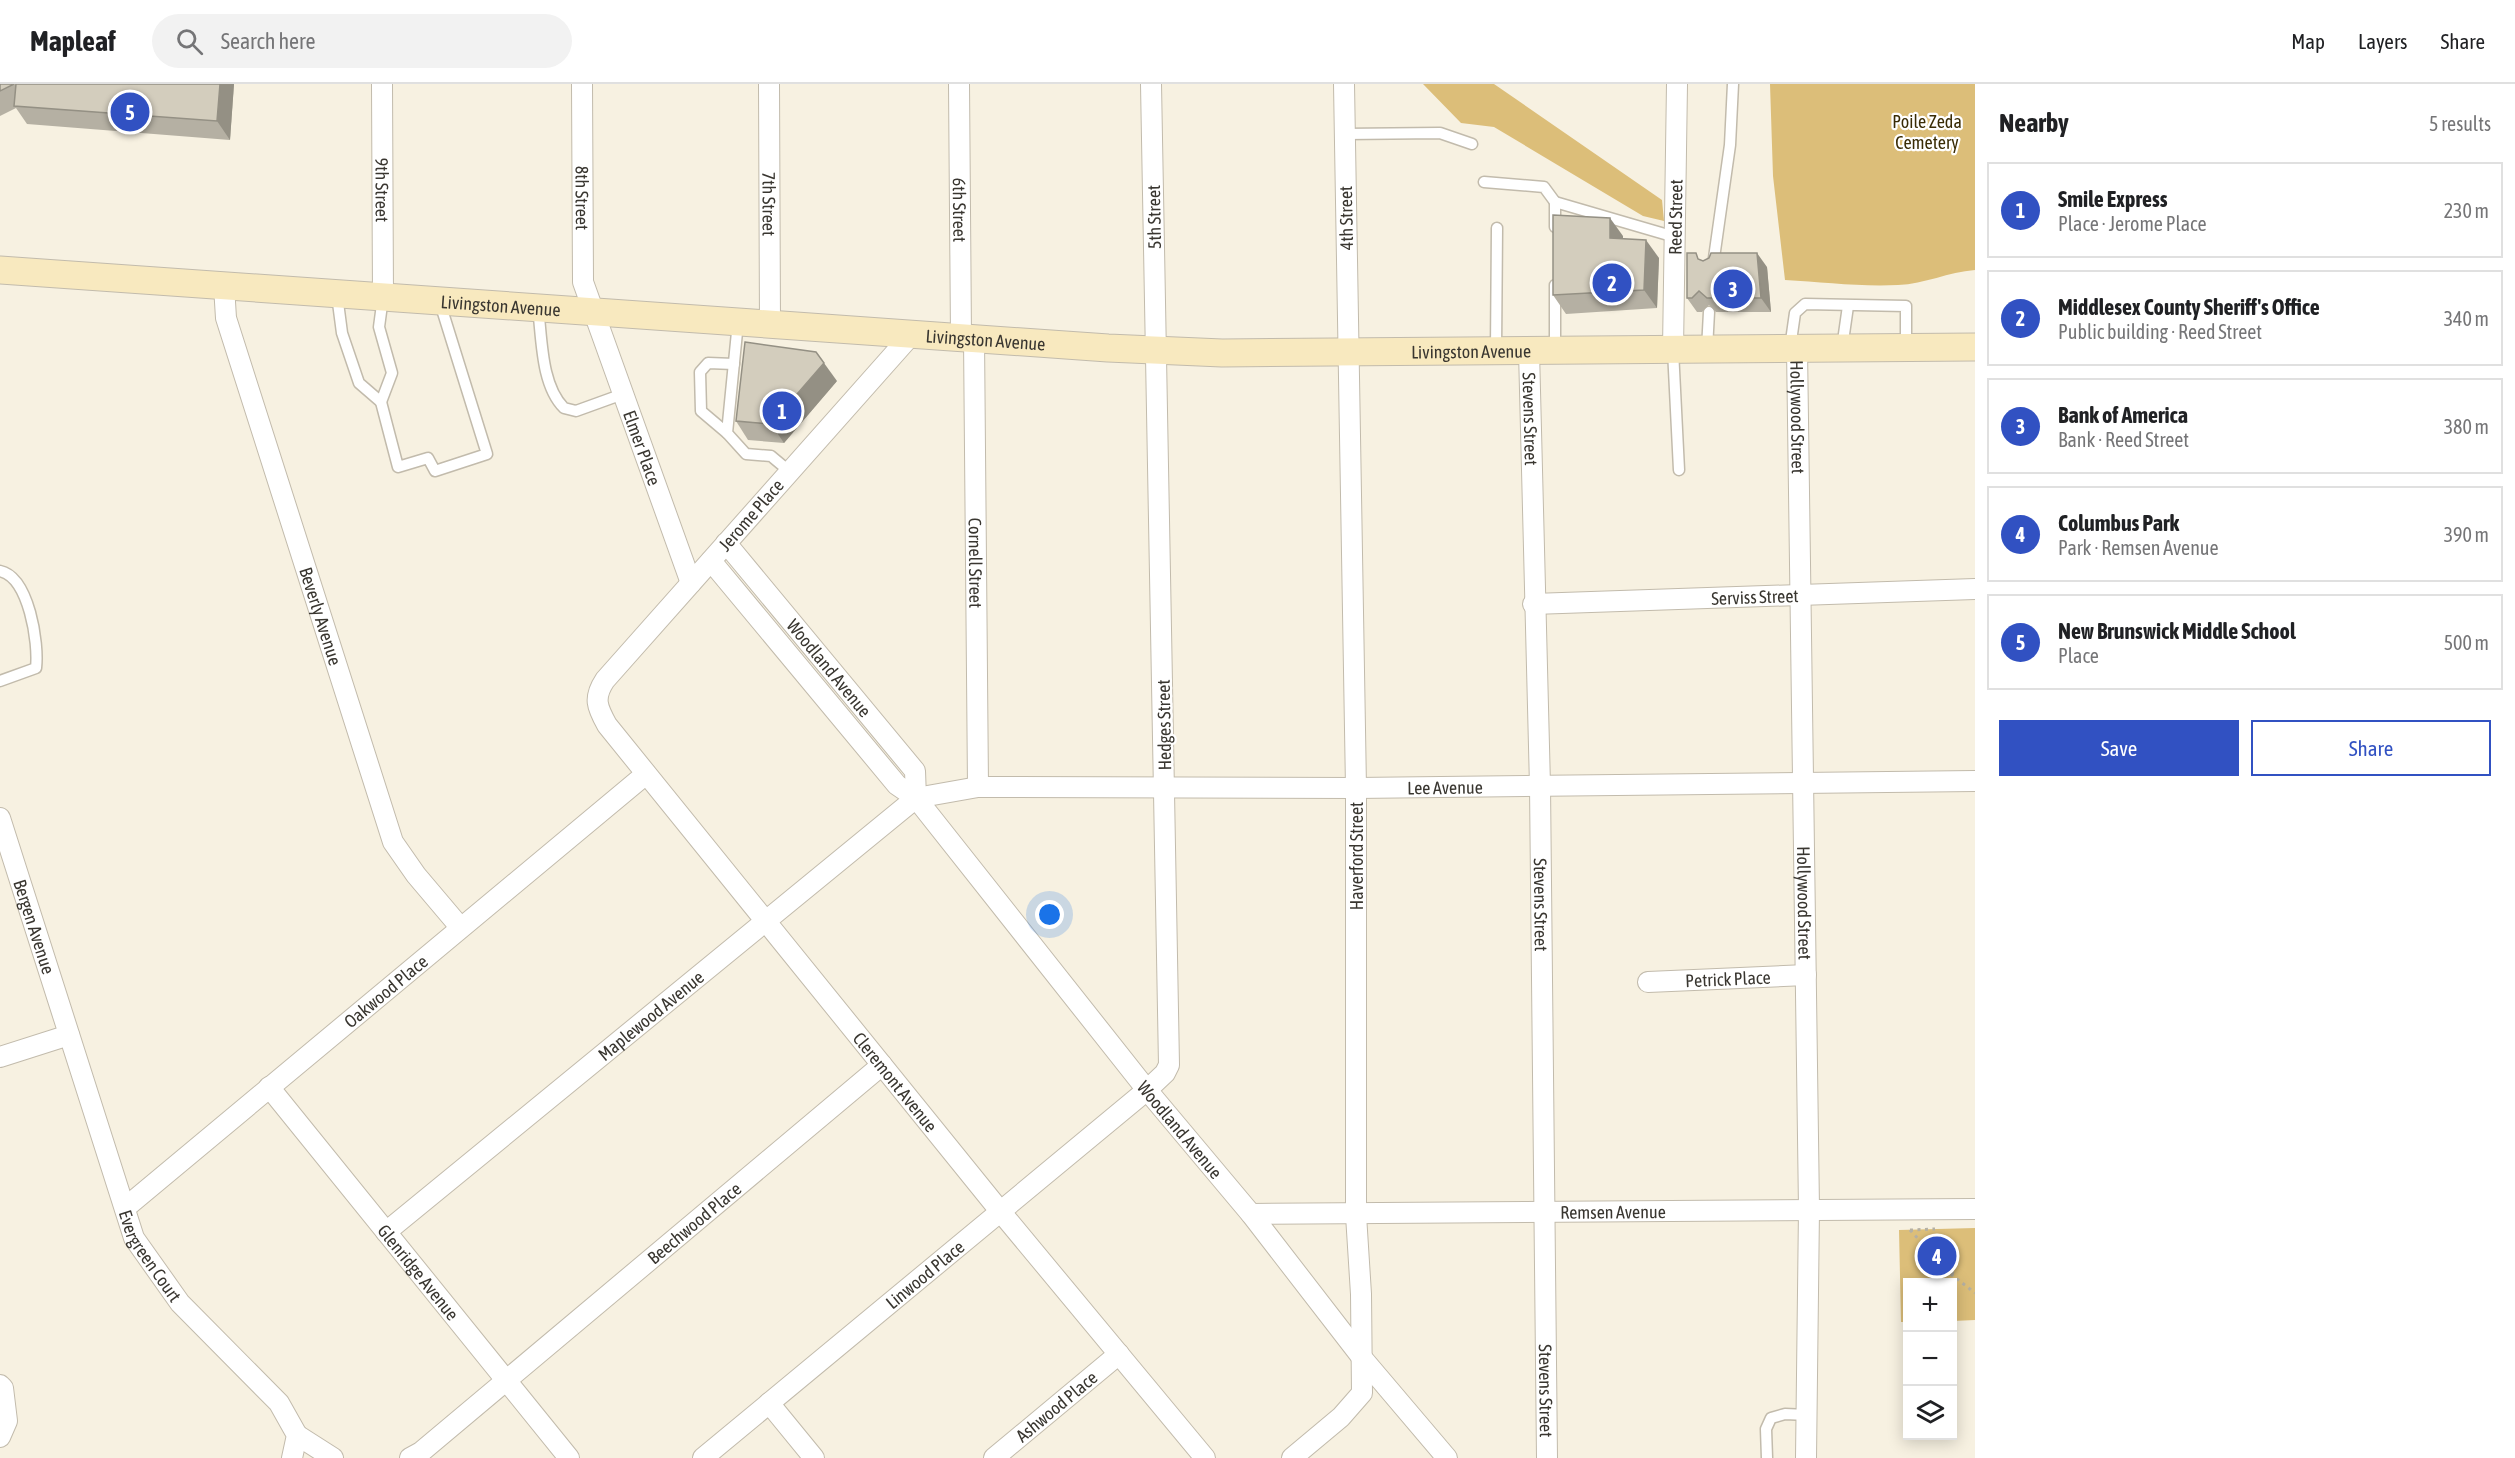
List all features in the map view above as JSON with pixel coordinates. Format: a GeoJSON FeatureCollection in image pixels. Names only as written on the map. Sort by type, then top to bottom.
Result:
{"type":"FeatureCollection","features":[{"type":"Feature","properties":{"kind":"main road","name":"Livingston Avenue"},"geometry":{"type":"LineString","coordinates":[[0,270],[968,338],[1222,353],[1975,347]]}},
{"type":"Feature","properties":{"kind":"street","name":"9th Street"},"geometry":{"type":"LineString","coordinates":[[382,84],[383,297]]}},
{"type":"Feature","properties":{"kind":"street","name":"8th Street"},"geometry":{"type":"LineString","coordinates":[[582,84],[583,282],[594,311]]}},
{"type":"Feature","properties":{"kind":"street","name":"7th Street"},"geometry":{"type":"LineString","coordinates":[[769,84],[770,324]]}},
{"type":"Feature","properties":{"kind":"street","name":"6th Street"},"geometry":{"type":"LineString","coordinates":[[959,84],[968,338]]}},
{"type":"Feature","properties":{"kind":"street","name":"5th Street"},"geometry":{"type":"LineString","coordinates":[[1151,84],[1156,350]]}},
{"type":"Feature","properties":{"kind":"street","name":"4th Street"},"geometry":{"type":"LineString","coordinates":[[1344,84],[1348,352]]}},
{"type":"Feature","properties":{"kind":"street","name":"Reed Street"},"geometry":{"type":"LineString","coordinates":[[1673,349],[1677,84]]}},
{"type":"Feature","properties":{"kind":"street","name":"Beverly Avenue"},"geometry":{"type":"LineString","coordinates":[[224,286],[226,318],[393,842],[460,927]]}},
{"type":"Feature","properties":{"kind":"street","name":"Elmer Place"},"geometry":{"type":"LineString","coordinates":[[594,311],[691,583]]}},
{"type":"Feature","properties":{"kind":"street","name":"Jerome Place"},"geometry":{"type":"LineString","coordinates":[[596,700],[605,680],[912,334]]}},
{"type":"Feature","properties":{"kind":"street","name":"Cornell Street"},"geometry":{"type":"LineString","coordinates":[[968,338],[978,788]]}},
{"type":"Feature","properties":{"kind":"street","name":"Hollywood Street"},"geometry":{"type":"LineString","coordinates":[[1793,348],[1800,597],[1809,1209],[1806,1458]]}},
{"type":"Feature","properties":{"kind":"street","name":"Hedges Street"},"geometry":{"type":"LineString","coordinates":[[1147,1090],[1166,1073],[1169,1065],[1166,789],[1156,350]]}},
{"type":"Feature","properties":{"kind":"street","name":"Stevens Street"},"geometry":{"type":"LineString","coordinates":[[1542,350],[1533,604],[1539,786],[1547,1458]]}},
{"type":"Feature","properties":{"kind":"street","name":"Haverford Street"},"geometry":{"type":"LineString","coordinates":[[1292,1458],[1341,1417],[1362,1393],[1363,1359],[1356,1215],[1356,789],[1348,352]]}},
{"type":"Feature","properties":{"kind":"street","name":"Woodland Avenue"},"geometry":{"type":"LineString","coordinates":[[726,543],[915,771],[916,798]]}},
{"type":"Feature","properties":{"kind":"street","name":"Woodland Avenue"},"geometry":{"type":"LineString","coordinates":[[711,561],[897,785],[916,798],[1147,1090],[1251,1214],[1363,1359],[1447,1458]]}},
{"type":"Feature","properties":{"kind":"street","name":"Serviss Street"},"geometry":{"type":"LineString","coordinates":[[1533,604],[1800,597],[1975,589]]}},
{"type":"Feature","properties":{"kind":"street","name":"Cleremont Avenue"},"geometry":{"type":"LineString","coordinates":[[596,700],[597,708],[607,725],[764,922],[1204,1458]]}},
{"type":"Feature","properties":{"kind":"street","name":"Oakwood Place"},"geometry":{"type":"LineString","coordinates":[[125,1208],[646,774]]}},
{"type":"Feature","properties":{"kind":"street","name":"Lee Avenue"},"geometry":{"type":"LineString","coordinates":[[916,798],[978,788],[1356,789],[1975,781]]}},
{"type":"Feature","properties":{"kind":"street","name":"Maplewood Avenue"},"geometry":{"type":"LineString","coordinates":[[386,1232],[916,798]]}},
{"type":"Feature","properties":{"kind":"street","name":"Bergen Avenue"},"geometry":{"type":"LineString","coordinates":[[0,818],[69,1035]]}},
{"type":"Feature","properties":{"kind":"street","name":"Petrick Place"},"geometry":{"type":"LineString","coordinates":[[1648,982],[1806,975]]}},
{"type":"Feature","properties":{"kind":"street"},"geometry":{"type":"LineString","coordinates":[[0,1057],[69,1035]]}},
{"type":"Feature","properties":{"kind":"street","name":"Evergreen Court"},"geometry":{"type":"LineString","coordinates":[[69,1035],[134,1238],[180,1303],[279,1403],[297,1435],[333,1458]]}},
{"type":"Feature","properties":{"kind":"street","name":"Beechwood Place"},"geometry":{"type":"LineString","coordinates":[[506,1380],[882,1065]]}},
{"type":"Feature","properties":{"kind":"street","name":"Glenridge Avenue"},"geometry":{"type":"LineString","coordinates":[[269,1087],[569,1458]]}},
{"type":"Feature","properties":{"kind":"street","name":"Linwood Place"},"geometry":{"type":"LineString","coordinates":[[704,1458],[1147,1090]]}},
{"type":"Feature","properties":{"kind":"street","name":"Remsen Avenue"},"geometry":{"type":"LineString","coordinates":[[1251,1214],[1975,1209]]}},
{"type":"Feature","properties":{"kind":"street","name":"Ashwood Place"},"geometry":{"type":"LineString","coordinates":[[994,1458],[1119,1354]]}},
{"type":"Feature","properties":{"kind":"street"},"geometry":{"type":"LineString","coordinates":[[410,1458],[421,1452],[506,1380]]}},
{"type":"Feature","properties":{"kind":"street"},"geometry":{"type":"LineString","coordinates":[[0,1385],[3,1388],[7,1421],[0,1437]]}},
{"type":"Feature","properties":{"kind":"street"},"geometry":{"type":"LineString","coordinates":[[769,1403],[814,1458]]}},
{"type":"Feature","properties":{"kind":"street"},"geometry":{"type":"LineString","coordinates":[[292,1458],[297,1435]]}},
{"type":"Feature","properties":{"kind":"lane"},"geometry":{"type":"LineString","coordinates":[[1713,267],[1730,144],[1733,84]]}},
{"type":"Feature","properties":{"kind":"lane"},"geometry":{"type":"LineString","coordinates":[[1344,134],[1440,133],[1472,144]]}},
{"type":"Feature","properties":{"kind":"lane"},"geometry":{"type":"LineString","coordinates":[[1484,182],[1544,187],[1555,202],[1555,236]]}},
{"type":"Feature","properties":{"kind":"lane"},"geometry":{"type":"LineString","coordinates":[[1555,202],[1675,237]]}},
{"type":"Feature","properties":{"kind":"lane"},"geometry":{"type":"LineString","coordinates":[[1496,351],[1497,228]]}},
{"type":"Feature","properties":{"kind":"lane"},"geometry":{"type":"LineString","coordinates":[[1542,350],[1555,270]]}},
{"type":"Feature","properties":{"kind":"lane"},"geometry":{"type":"LineString","coordinates":[[337,294],[342,333],[358,383],[381,402]]}},
{"type":"Feature","properties":{"kind":"lane"},"geometry":{"type":"LineString","coordinates":[[383,297],[378,327],[392,373],[381,402],[398,467],[428,458],[435,471],[487,454],[440,301]]}},
{"type":"Feature","properties":{"kind":"lane"},"geometry":{"type":"LineString","coordinates":[[1793,348],[1795,313],[1805,304],[1906,306],[1906,347]]}},
{"type":"Feature","properties":{"kind":"lane"},"geometry":{"type":"LineString","coordinates":[[1842,348],[1848,306]]}},
{"type":"Feature","properties":{"kind":"lane"},"geometry":{"type":"LineString","coordinates":[[538,308],[544,357],[554,394],[564,408],[576,411],[623,394]]}},
{"type":"Feature","properties":{"kind":"lane"},"geometry":{"type":"LineString","coordinates":[[1707,349],[1709,312]]}},
{"type":"Feature","properties":{"kind":"lane"},"geometry":{"type":"LineString","coordinates":[[727,433],[738,322]]}},
{"type":"Feature","properties":{"kind":"lane"},"geometry":{"type":"LineString","coordinates":[[1673,349],[1679,470]]}},
{"type":"Feature","properties":{"kind":"lane"},"geometry":{"type":"LineString","coordinates":[[734,364],[708,363],[700,372],[701,411],[727,433],[746,454],[771,456],[789,471]]}},
{"type":"Feature","properties":{"kind":"lane"},"geometry":{"type":"LineString","coordinates":[[0,571],[7,572],[15,580],[28,607],[38,653],[36,668],[0,681]]}},
{"type":"Feature","properties":{"kind":"lane"},"geometry":{"type":"LineString","coordinates":[[1767,1458],[1766,1429],[1771,1418],[1785,1414],[1807,1415]]}},
{"type":"Feature","properties":{"kind":"path"},"geometry":{"type":"LineString","coordinates":[[1910,1230],[1952,1275],[1975,1293]]}},
{"type":"Feature","properties":{"kind":"path"},"geometry":{"type":"LineString","coordinates":[[1937,1259],[1953,1258],[1955,1265],[1952,1275]]}},
{"type":"Feature","properties":{"kind":"green space"},"geometry":{"type":"Polygon","coordinates":[[[1423,84],[1494,84],[1662,200],[1664,221],[1643,216],[1494,127],[1461,123],[1423,84]]]}},
{"type":"Feature","properties":{"kind":"green space","name":"Poile Zeda Cemetery"},"geometry":{"type":"Polygon","coordinates":[[[1770,84],[1975,84],[1975,270],[1918,283],[1898,285],[1856,285],[1785,280],[1773,176],[1770,84]]]}},
{"type":"Feature","properties":{"kind":"green space"},"geometry":{"type":"Polygon","coordinates":[[[1975,1228],[1975,1320],[1957,1321],[1957,1278],[1903,1278],[1903,1322],[1901,1322],[1899,1230],[1975,1228]]]}},
{"type":"Feature","properties":{"kind":"building"},"geometry":{"type":"Polygon","coordinates":[[[0,84],[14,84],[0,91],[0,84]]]}},
{"type":"Feature","properties":{"kind":"building"},"geometry":{"type":"Polygon","coordinates":[[[16,84],[220,84],[217,121],[14,106],[16,84]]]}},
{"type":"Feature","properties":{"kind":"building"},"geometry":{"type":"Polygon","coordinates":[[[1553,215],[1610,218],[1610,238],[1646,240],[1644,290],[1553,295],[1553,215]]]}},
{"type":"Feature","properties":{"kind":"building"},"geometry":{"type":"Polygon","coordinates":[[[1687,253],[1696,253],[1698,259],[1703,261],[1709,258],[1711,253],[1757,253],[1761,298],[1707,298],[1699,291],[1692,298],[1687,298],[1687,253]]]}},
{"type":"Feature","properties":{"kind":"building"},"geometry":{"type":"Polygon","coordinates":[[[745,342],[816,352],[824,363],[771,424],[736,421],[745,342]]]}},
{"type":"Feature","properties":{"kind":"place","name":"New Brunswick Middle School"},"geometry":{"type":"Point","coordinates":[130,112]}},
{"type":"Feature","properties":{"kind":"place","name":"Middlesex County Sheriff's Office"},"geometry":{"type":"Point","coordinates":[1612,283]}},
{"type":"Feature","properties":{"kind":"place","name":"Bank of America"},"geometry":{"type":"Point","coordinates":[1733,289]}},
{"type":"Feature","properties":{"kind":"place","name":"Smile Express"},"geometry":{"type":"Point","coordinates":[782,411]}},
{"type":"Feature","properties":{"kind":"place","name":"Columbus Park"},"geometry":{"type":"Point","coordinates":[1937,1256]}}]}
